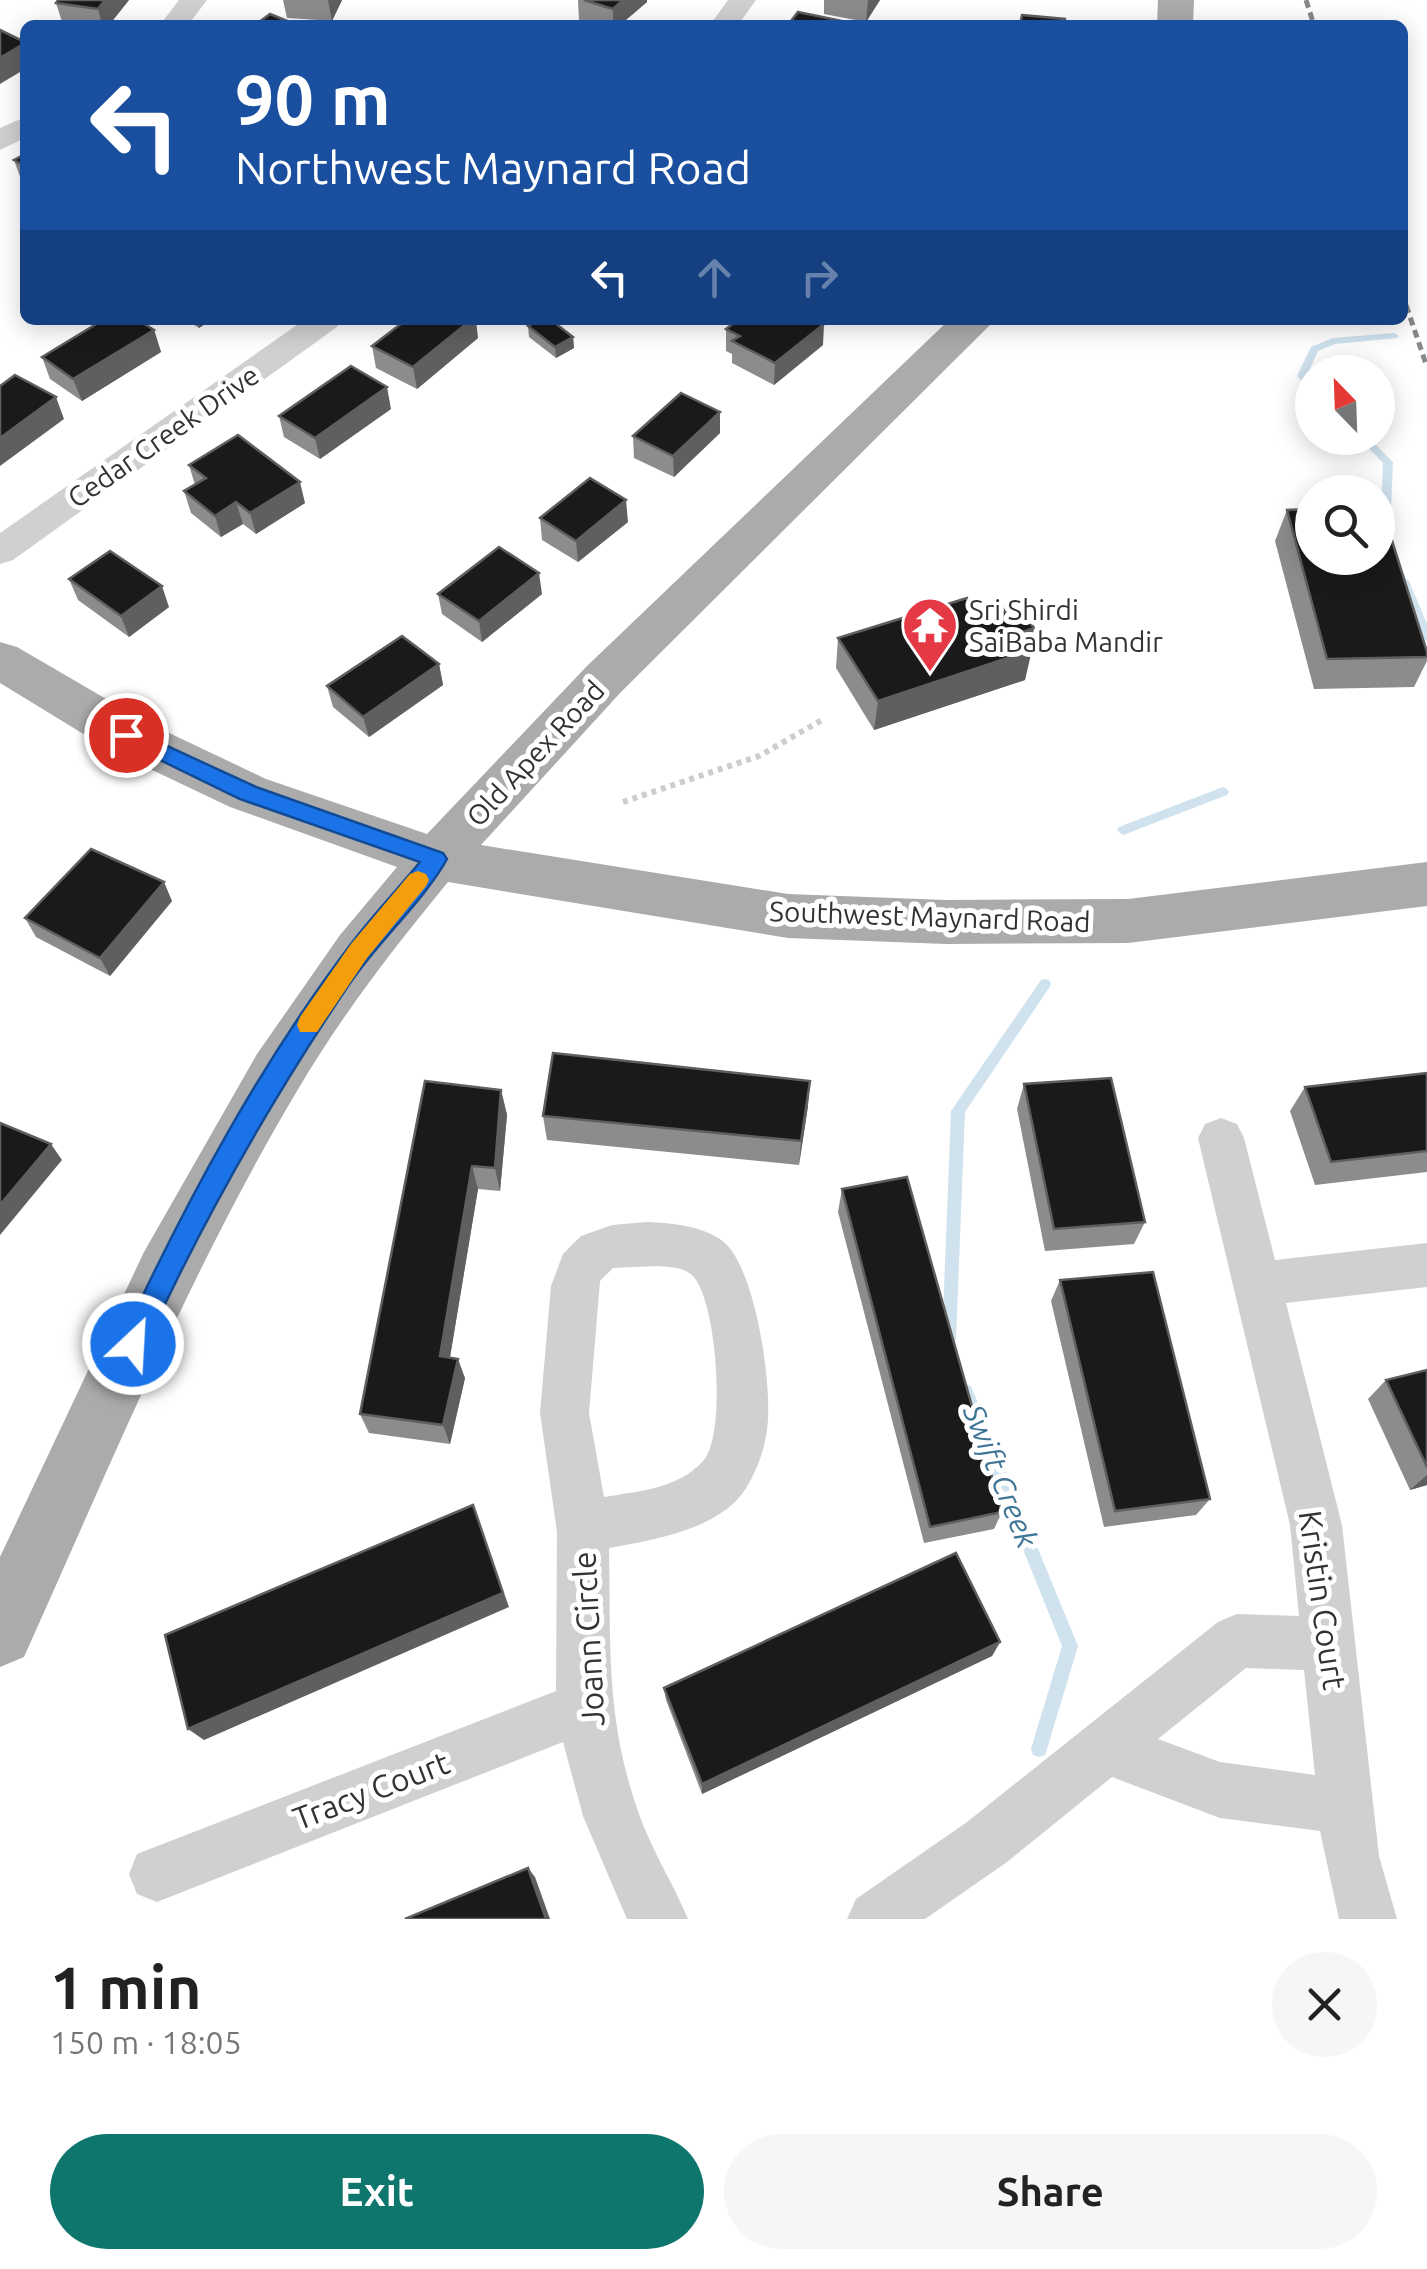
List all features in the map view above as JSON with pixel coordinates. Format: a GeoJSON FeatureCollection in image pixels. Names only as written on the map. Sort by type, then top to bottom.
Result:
{"type":"FeatureCollection","features":[{"type":"Feature","properties":{"kind":"main road","name":"Old Apex Road"},"geometry":{"type":"LineString","coordinates":[[0,1634],[166,1272],[276,1072],[359,951],[436,859],[604,679],[969,325]]}},
{"type":"Feature","properties":{"kind":"main road","name":"Southwest Maynard Road"},"geometry":{"type":"LineString","coordinates":[[0,660],[126,735],[248,793],[436,859],[788,916],[946,922],[1128,921],[1427,884]]}},
{"type":"Feature","properties":{"kind":"street","name":"Cedar Creek Drive"},"geometry":{"type":"LineString","coordinates":[[0,551],[319,325]]}},
{"type":"Feature","properties":{"kind":"street","name":"Kristin Court"},"geometry":{"type":"LineString","coordinates":[[1222,1138],[1316,1524],[1351,1856],[1368,1919]]}},
{"type":"Feature","properties":{"kind":"street","name":"Joann Circle"},"geometry":{"type":"LineString","coordinates":[[583,1526],[682,1508],[713,1488],[734,1462],[743,1417],[738,1360],[723,1282],[712,1262],[690,1249],[652,1244],[609,1245],[589,1256],[577,1274],[567,1352],[565,1430],[583,1526],[584,1707],[610,1813],[659,1919]]}},
{"type":"Feature","properties":{"kind":"street"},"geometry":{"type":"LineString","coordinates":[[1258,1284],[1427,1264]]}},
{"type":"Feature","properties":{"kind":"street"},"geometry":{"type":"LineString","coordinates":[[876,1919],[987,1842],[1237,1641],[1331,1644]]}},
{"type":"Feature","properties":{"kind":"street","name":"Tracy Court"},"geometry":{"type":"LineString","coordinates":[[157,1874],[584,1707]]}},
{"type":"Feature","properties":{"kind":"street"},"geometry":{"type":"LineString","coordinates":[[1105,1748],[1220,1790],[1348,1808]]}},
{"type":"Feature","properties":{"kind":"path"},"geometry":{"type":"LineString","coordinates":[[623,802],[759,756],[822,720]]}},
{"type":"Feature","properties":{"kind":"building"},"geometry":{"type":"Polygon","coordinates":[[[105,0],[98,9],[56,3],[105,0]]]}},
{"type":"Feature","properties":{"kind":"building"},"geometry":{"type":"Polygon","coordinates":[[[584,0],[623,0],[613,9],[584,0]]]}},
{"type":"Feature","properties":{"kind":"building"},"geometry":{"type":"Polygon","coordinates":[[[798,12],[837,20],[792,20],[798,12]]]}},
{"type":"Feature","properties":{"kind":"building"},"geometry":{"type":"Polygon","coordinates":[[[270,14],[285,20],[262,20],[270,14]]]}},
{"type":"Feature","properties":{"kind":"building"},"geometry":{"type":"Polygon","coordinates":[[[1022,15],[1065,19],[1065,20],[1021,20],[1022,15]]]}},
{"type":"Feature","properties":{"kind":"building"},"geometry":{"type":"Polygon","coordinates":[[[0,30],[20,40],[20,46],[0,58],[0,30]]]}},
{"type":"Feature","properties":{"kind":"building"},"geometry":{"type":"Polygon","coordinates":[[[95,325],[146,325],[154,330],[73,379],[42,357],[95,325]]]}},
{"type":"Feature","properties":{"kind":"building"},"geometry":{"type":"Polygon","coordinates":[[[399,325],[465,325],[413,367],[372,346],[399,325]]]}},
{"type":"Feature","properties":{"kind":"building"},"geometry":{"type":"Polygon","coordinates":[[[557,325],[573,337],[555,347],[528,326],[557,325]]]}},
{"type":"Feature","properties":{"kind":"building"},"geometry":{"type":"Polygon","coordinates":[[[731,325],[823,325],[775,363],[732,341],[740,336],[726,329],[731,325]]]}},
{"type":"Feature","properties":{"kind":"building"},"geometry":{"type":"Polygon","coordinates":[[[351,366],[387,387],[315,438],[279,416],[351,366]]]}},
{"type":"Feature","properties":{"kind":"building"},"geometry":{"type":"Polygon","coordinates":[[[15,375],[56,397],[0,438],[0,386],[15,375]]]}},
{"type":"Feature","properties":{"kind":"building"},"geometry":{"type":"Polygon","coordinates":[[[681,393],[720,412],[673,456],[633,436],[681,393]]]}},
{"type":"Feature","properties":{"kind":"building"},"geometry":{"type":"Polygon","coordinates":[[[238,435],[300,482],[250,513],[236,502],[215,516],[184,491],[206,478],[189,465],[238,435]]]}},
{"type":"Feature","properties":{"kind":"building"},"geometry":{"type":"Polygon","coordinates":[[[590,478],[626,500],[576,541],[540,518],[590,478]]]}},
{"type":"Feature","properties":{"kind":"building"},"geometry":{"type":"Polygon","coordinates":[[[1287,510],[1295,510],[1295,540],[1287,510]]]}},
{"type":"Feature","properties":{"kind":"building"},"geometry":{"type":"Polygon","coordinates":[[[499,547],[539,573],[479,621],[438,594],[499,547]]]}},
{"type":"Feature","properties":{"kind":"building"},"geometry":{"type":"Polygon","coordinates":[[[1395,550],[1427,657],[1327,659],[1304,575],[1395,575],[1395,550]]]}},
{"type":"Feature","properties":{"kind":"building"},"geometry":{"type":"Polygon","coordinates":[[[110,551],[162,586],[121,616],[69,579],[110,551]]]}},
{"type":"Feature","properties":{"kind":"building"},"geometry":{"type":"Polygon","coordinates":[[[967,598],[975,609],[998,602],[1008,615],[1022,611],[1034,628],[1020,633],[1032,650],[878,701],[838,638],[967,598]]]}},
{"type":"Feature","properties":{"kind":"building"},"geometry":{"type":"Polygon","coordinates":[[[402,636],[439,664],[363,717],[327,686],[402,636]]]}},
{"type":"Feature","properties":{"kind":"building"},"geometry":{"type":"Polygon","coordinates":[[[91,849],[164,882],[100,958],[25,918],[91,849]]]}},
{"type":"Feature","properties":{"kind":"building"},"geometry":{"type":"Polygon","coordinates":[[[553,1053],[810,1081],[801,1141],[543,1116],[553,1053]]]}},
{"type":"Feature","properties":{"kind":"building"},"geometry":{"type":"Polygon","coordinates":[[[1427,1073],[1427,1151],[1331,1162],[1305,1087],[1427,1073]]]}},
{"type":"Feature","properties":{"kind":"building"},"geometry":{"type":"Polygon","coordinates":[[[1111,1078],[1145,1222],[1054,1229],[1024,1084],[1111,1078]]]}},
{"type":"Feature","properties":{"kind":"building"},"geometry":{"type":"Polygon","coordinates":[[[425,1081],[501,1090],[495,1168],[472,1166],[440,1356],[458,1359],[443,1425],[360,1414],[425,1081]]]}},
{"type":"Feature","properties":{"kind":"building"},"geometry":{"type":"Polygon","coordinates":[[[0,1123],[51,1144],[0,1205],[0,1123]]]}},
{"type":"Feature","properties":{"kind":"building"},"geometry":{"type":"Polygon","coordinates":[[[907,1177],[1002,1512],[930,1527],[842,1189],[907,1177]]]}},
{"type":"Feature","properties":{"kind":"building"},"geometry":{"type":"Polygon","coordinates":[[[1153,1272],[1210,1499],[1115,1511],[1060,1280],[1153,1272]]]}},
{"type":"Feature","properties":{"kind":"building"},"geometry":{"type":"Polygon","coordinates":[[[1427,1370],[1427,1467],[1386,1380],[1427,1370]]]}},
{"type":"Feature","properties":{"kind":"building"},"geometry":{"type":"Polygon","coordinates":[[[473,1505],[503,1593],[188,1729],[165,1635],[473,1505]]]}},
{"type":"Feature","properties":{"kind":"building"},"geometry":{"type":"Polygon","coordinates":[[[956,1553],[1000,1642],[702,1784],[664,1688],[956,1553]]]}},
{"type":"Feature","properties":{"kind":"building"},"geometry":{"type":"Polygon","coordinates":[[[528,1868],[546,1919],[405,1919],[528,1868]]]}},
{"type":"Feature","properties":{"kind":"waterway","name":"Swift Creek"},"geometry":{"type":"LineString","coordinates":[[1311,355],[1314,349],[1333,341],[1394,336]]}},
{"type":"Feature","properties":{"kind":"waterway","name":"Swift Creek"},"geometry":{"type":"LineString","coordinates":[[1381,455],[1388,462],[1387,475]]}},
{"type":"Feature","properties":{"kind":"waterway","name":"Swift Creek"},"geometry":{"type":"LineString","coordinates":[[1404,581],[1427,637]]}},
{"type":"Feature","properties":{"kind":"waterway","name":"Swift Creek"},"geometry":{"type":"LineString","coordinates":[[1123,830],[1223,792]]}},
{"type":"Feature","properties":{"kind":"waterway","name":"Swift Creek"},"geometry":{"type":"LineString","coordinates":[[949,1339],[958,1111],[1045,984]]}},
{"type":"Feature","properties":{"kind":"waterway","name":"Swift Creek"},"geometry":{"type":"LineString","coordinates":[[966,1391],[1070,1646],[1039,1749]]}},
{"type":"Feature","properties":{"kind":"railway"},"geometry":{"type":"LineString","coordinates":[[1306,0],[1312,20]]}},
{"type":"Feature","properties":{"kind":"railway"},"geometry":{"type":"LineString","coordinates":[[1408,311],[1427,367]]}},
{"type":"Feature","properties":{"kind":"slow traffic"},"geometry":{"type":"LineString","coordinates":[[309,1025],[359,951],[418,880]]}},
{"type":"Feature","properties":{"kind":"place","name":"Sri Shirdi SaiBaba Mandir"},"geometry":{"type":"Point","coordinates":[930,674]}},
{"type":"Feature","properties":{"kind":"route"},"geometry":{"type":"LineString","coordinates":[[126,735],[248,793],[436,859],[359,951],[276,1072],[166,1272],[133,1344]]}}]}
